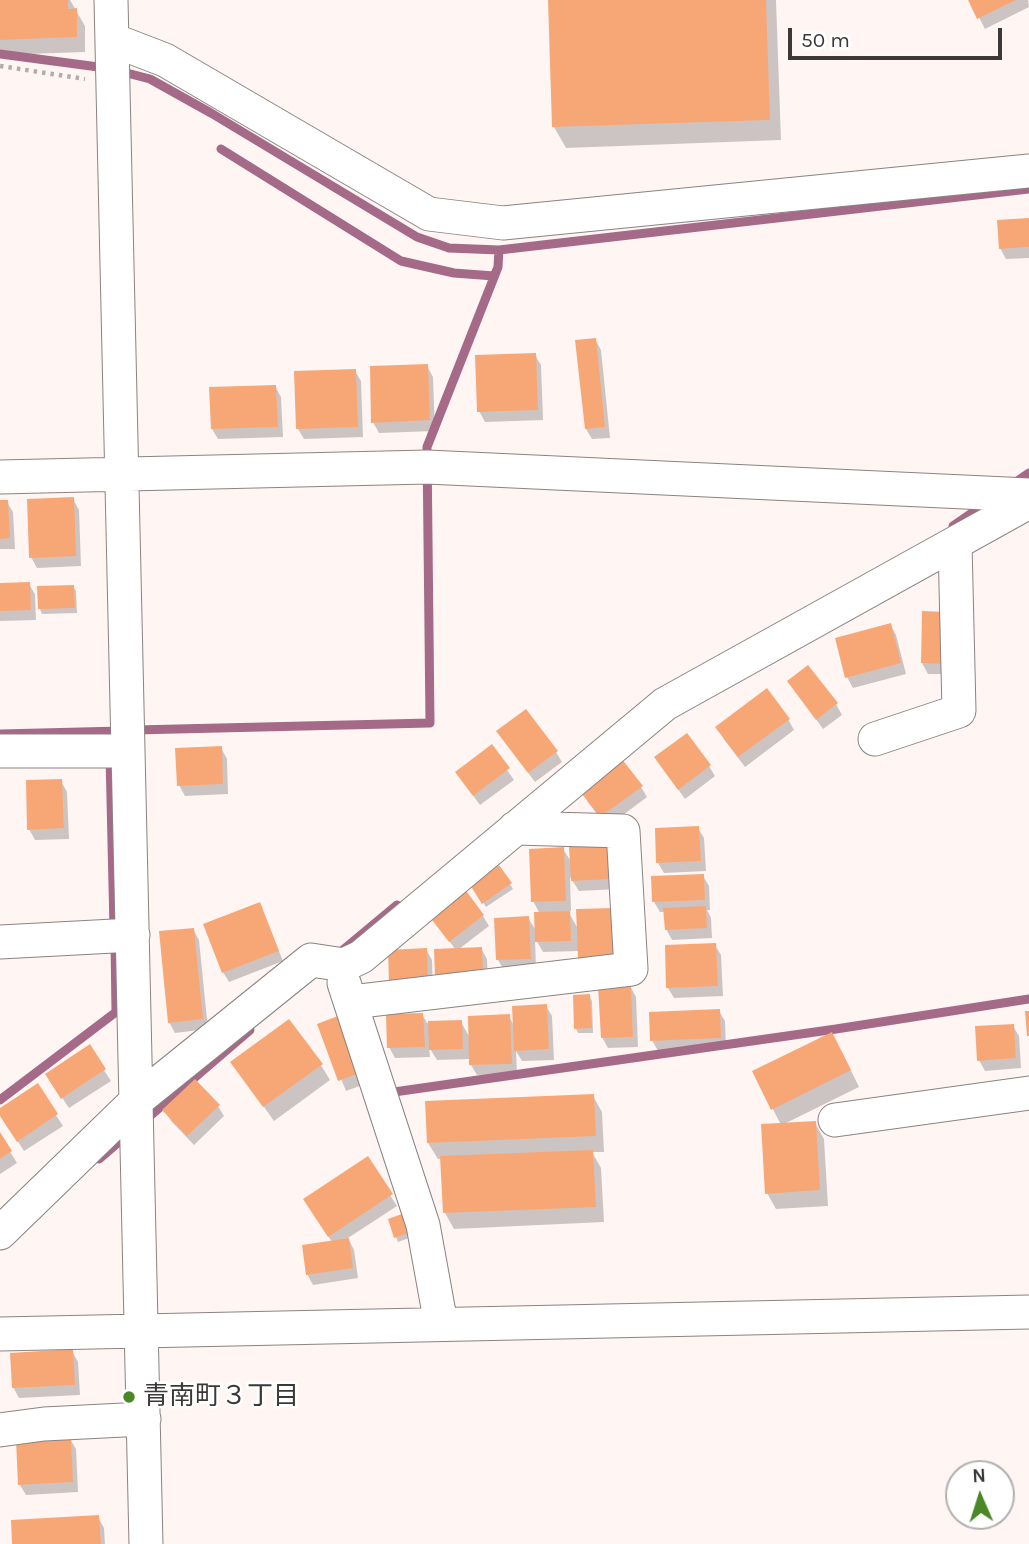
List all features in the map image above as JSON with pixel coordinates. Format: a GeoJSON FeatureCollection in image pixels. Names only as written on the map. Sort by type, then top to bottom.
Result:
{"type":"FeatureCollection","features":[{"type":"Feature","properties":{"kind":"street"},"geometry":{"type":"LineString","coordinates":[[111,0],[146,1544]]}},
{"type":"Feature","properties":{"kind":"street"},"geometry":{"type":"LineString","coordinates":[[113,40],[165,60],[429,214],[503,223],[1029,171]]}},
{"type":"Feature","properties":{"kind":"street"},"geometry":{"type":"LineString","coordinates":[[0,477],[428,467],[1029,495]]}},
{"type":"Feature","properties":{"kind":"street"},"geometry":{"type":"LineString","coordinates":[[0,1233],[136,1101],[311,960],[344,965],[362,957],[664,704],[1029,502]]}},
{"type":"Feature","properties":{"kind":"street"},"geometry":{"type":"LineString","coordinates":[[875,739],[959,711],[955,543]]}},
{"type":"Feature","properties":{"kind":"street"},"geometry":{"type":"LineString","coordinates":[[0,751],[128,751]]}},
{"type":"Feature","properties":{"kind":"street"},"geometry":{"type":"LineString","coordinates":[[352,1002],[631,970],[623,831],[515,828]]}},
{"type":"Feature","properties":{"kind":"street"},"geometry":{"type":"LineString","coordinates":[[0,942],[132,935]]}},
{"type":"Feature","properties":{"kind":"street"},"geometry":{"type":"LineString","coordinates":[[337,965],[352,1002],[423,1225],[441,1324]]}},
{"type":"Feature","properties":{"kind":"street"},"geometry":{"type":"LineString","coordinates":[[835,1120],[1029,1093]]}},
{"type":"Feature","properties":{"kind":"street"},"geometry":{"type":"LineString","coordinates":[[0,1334],[1029,1312]]}},
{"type":"Feature","properties":{"kind":"street"},"geometry":{"type":"LineString","coordinates":[[0,1430],[44,1424],[144,1419]]}},
{"type":"Feature","properties":{"kind":"path"},"geometry":{"type":"LineString","coordinates":[[0,66],[114,83]]}},
{"type":"Feature","properties":{"kind":"building"},"geometry":{"type":"Polygon","coordinates":[[[0,0],[68,0],[68,9],[77,8],[77,37],[0,40],[0,0]]]}},
{"type":"Feature","properties":{"kind":"building"},"geometry":{"type":"Polygon","coordinates":[[[548,0],[766,0],[770,120],[552,127],[548,0]]]}},
{"type":"Feature","properties":{"kind":"building"},"geometry":{"type":"Polygon","coordinates":[[[968,0],[1016,0],[977,19],[968,0]]]}},
{"type":"Feature","properties":{"kind":"building"},"geometry":{"type":"Polygon","coordinates":[[[1029,218],[1029,247],[999,249],[997,220],[1029,218]]]}},
{"type":"Feature","properties":{"kind":"building"},"geometry":{"type":"Polygon","coordinates":[[[596,338],[605,427],[585,429],[575,340],[596,338]]]}},
{"type":"Feature","properties":{"kind":"building"},"geometry":{"type":"Polygon","coordinates":[[[536,353],[538,410],[477,412],[475,355],[536,353]]]}},
{"type":"Feature","properties":{"kind":"building"},"geometry":{"type":"Polygon","coordinates":[[[428,364],[430,420],[371,423],[370,366],[428,364]]]}},
{"type":"Feature","properties":{"kind":"building"},"geometry":{"type":"Polygon","coordinates":[[[356,369],[358,427],[296,429],[294,371],[356,369]]]}},
{"type":"Feature","properties":{"kind":"building"},"geometry":{"type":"Polygon","coordinates":[[[276,385],[278,427],[211,429],[209,387],[276,385]]]}},
{"type":"Feature","properties":{"kind":"building"},"geometry":{"type":"Polygon","coordinates":[[[74,497],[76,556],[29,558],[27,499],[74,497]]]}},
{"type":"Feature","properties":{"kind":"building"},"geometry":{"type":"Polygon","coordinates":[[[0,500],[8,500],[10,538],[0,539],[0,500]]]}},
{"type":"Feature","properties":{"kind":"building"},"geometry":{"type":"Polygon","coordinates":[[[30,582],[31,610],[0,611],[0,583],[30,582]]]}},
{"type":"Feature","properties":{"kind":"building"},"geometry":{"type":"Polygon","coordinates":[[[74,585],[75,608],[38,609],[37,586],[74,585]]]}},
{"type":"Feature","properties":{"kind":"building"},"geometry":{"type":"Polygon","coordinates":[[[922,611],[948,612],[947,664],[921,663],[922,611]]]}},
{"type":"Feature","properties":{"kind":"building"},"geometry":{"type":"Polygon","coordinates":[[[891,623],[901,663],[845,678],[835,638],[891,623]]]}},
{"type":"Feature","properties":{"kind":"building"},"geometry":{"type":"Polygon","coordinates":[[[808,665],[838,703],[816,720],[787,681],[808,665]]]}},
{"type":"Feature","properties":{"kind":"building"},"geometry":{"type":"Polygon","coordinates":[[[767,688],[790,719],[738,757],[715,727],[767,688]]]}},
{"type":"Feature","properties":{"kind":"building"},"geometry":{"type":"Polygon","coordinates":[[[526,709],[558,751],[528,773],[496,731],[526,709]]]}},
{"type":"Feature","properties":{"kind":"building"},"geometry":{"type":"Polygon","coordinates":[[[687,733],[711,765],[678,790],[654,757],[687,733]]]}},
{"type":"Feature","properties":{"kind":"building"},"geometry":{"type":"Polygon","coordinates":[[[492,744],[510,768],[473,796],[455,772],[492,744]]]}},
{"type":"Feature","properties":{"kind":"building"},"geometry":{"type":"Polygon","coordinates":[[[222,746],[223,784],[177,786],[175,748],[222,746]]]}},
{"type":"Feature","properties":{"kind":"building"},"geometry":{"type":"Polygon","coordinates":[[[621,758],[643,786],[600,817],[579,790],[621,758]]]}},
{"type":"Feature","properties":{"kind":"building"},"geometry":{"type":"Polygon","coordinates":[[[62,779],[64,828],[27,830],[26,780],[62,779]]]}},
{"type":"Feature","properties":{"kind":"building"},"geometry":{"type":"Polygon","coordinates":[[[699,826],[701,861],[656,863],[655,828],[699,826]]]}},
{"type":"Feature","properties":{"kind":"building"},"geometry":{"type":"Polygon","coordinates":[[[612,846],[614,879],[571,881],[569,847],[612,846]]]}},
{"type":"Feature","properties":{"kind":"building"},"geometry":{"type":"Polygon","coordinates":[[[564,847],[566,901],[531,902],[529,849],[564,847]]]}},
{"type":"Feature","properties":{"kind":"building"},"geometry":{"type":"Polygon","coordinates":[[[499,865],[512,883],[482,904],[470,885],[499,865]]]}},
{"type":"Feature","properties":{"kind":"building"},"geometry":{"type":"Polygon","coordinates":[[[704,874],[705,900],[652,902],[651,876],[704,874]]]}},
{"type":"Feature","properties":{"kind":"building"},"geometry":{"type":"Polygon","coordinates":[[[464,888],[484,915],[449,942],[429,916],[464,888]]]}},
{"type":"Feature","properties":{"kind":"building"},"geometry":{"type":"Polygon","coordinates":[[[260,902],[279,951],[222,973],[203,924],[260,902]]]}},
{"type":"Feature","properties":{"kind":"building"},"geometry":{"type":"Polygon","coordinates":[[[706,906],[707,928],[665,930],[663,908],[706,906]]]}},
{"type":"Feature","properties":{"kind":"building"},"geometry":{"type":"Polygon","coordinates":[[[614,908],[616,956],[578,958],[576,909],[614,908]]]}},
{"type":"Feature","properties":{"kind":"building"},"geometry":{"type":"Polygon","coordinates":[[[570,911],[571,941],[535,942],[534,912],[570,911]]]}},
{"type":"Feature","properties":{"kind":"building"},"geometry":{"type":"Polygon","coordinates":[[[529,916],[531,959],[496,960],[494,918],[529,916]]]}},
{"type":"Feature","properties":{"kind":"building"},"geometry":{"type":"Polygon","coordinates":[[[194,928],[203,1019],[168,1023],[159,931],[194,928]]]}},
{"type":"Feature","properties":{"kind":"building"},"geometry":{"type":"Polygon","coordinates":[[[716,943],[718,986],[666,988],[665,945],[716,943]]]}},
{"type":"Feature","properties":{"kind":"building"},"geometry":{"type":"Polygon","coordinates":[[[482,947],[483,975],[435,977],[434,949],[482,947]]]}},
{"type":"Feature","properties":{"kind":"building"},"geometry":{"type":"Polygon","coordinates":[[[427,948],[428,982],[389,984],[388,950],[427,948]]]}},
{"type":"Feature","properties":{"kind":"building"},"geometry":{"type":"Polygon","coordinates":[[[631,985],[633,1037],[601,1038],[598,986],[631,985]]]}},
{"type":"Feature","properties":{"kind":"building"},"geometry":{"type":"Polygon","coordinates":[[[590,994],[592,1028],[574,1029],[573,995],[590,994]]]}},
{"type":"Feature","properties":{"kind":"building"},"geometry":{"type":"Polygon","coordinates":[[[547,1004],[549,1049],[514,1051],[512,1006],[547,1004]]]}},
{"type":"Feature","properties":{"kind":"building"},"geometry":{"type":"Polygon","coordinates":[[[720,1009],[721,1038],[650,1041],[649,1012],[720,1009]]]}},
{"type":"Feature","properties":{"kind":"building"},"geometry":{"type":"Polygon","coordinates":[[[1025,1011],[1029,1011],[1029,1036],[1027,1036],[1025,1011]]]}},
{"type":"Feature","properties":{"kind":"building"},"geometry":{"type":"Polygon","coordinates":[[[423,1013],[425,1047],[387,1048],[386,1014],[423,1013]]]}},
{"type":"Feature","properties":{"kind":"building"},"geometry":{"type":"Polygon","coordinates":[[[510,1014],[512,1064],[469,1065],[468,1016],[510,1014]]]}},
{"type":"Feature","properties":{"kind":"building"},"geometry":{"type":"Polygon","coordinates":[[[338,1016],[360,1073],[338,1081],[317,1024],[338,1016]]]}},
{"type":"Feature","properties":{"kind":"building"},"geometry":{"type":"Polygon","coordinates":[[[289,1019],[323,1064],[263,1107],[230,1062],[289,1019]]]}},
{"type":"Feature","properties":{"kind":"building"},"geometry":{"type":"Polygon","coordinates":[[[462,1020],[463,1049],[429,1050],[428,1021],[462,1020]]]}},
{"type":"Feature","properties":{"kind":"building"},"geometry":{"type":"Polygon","coordinates":[[[1014,1024],[1016,1058],[977,1061],[975,1026],[1014,1024]]]}},
{"type":"Feature","properties":{"kind":"building"},"geometry":{"type":"Polygon","coordinates":[[[832,1032],[851,1070],[771,1110],[752,1071],[832,1032]]]}},
{"type":"Feature","properties":{"kind":"building"},"geometry":{"type":"Polygon","coordinates":[[[90,1044],[106,1069],[61,1099],[45,1074],[90,1044]]]}},
{"type":"Feature","properties":{"kind":"building"},"geometry":{"type":"Polygon","coordinates":[[[195,1079],[220,1105],[187,1136],[162,1110],[195,1079]]]}},
{"type":"Feature","properties":{"kind":"building"},"geometry":{"type":"Polygon","coordinates":[[[38,1083],[58,1114],[17,1142],[0,1116],[0,1108],[38,1083]]]}},
{"type":"Feature","properties":{"kind":"building"},"geometry":{"type":"Polygon","coordinates":[[[594,1094],[596,1136],[427,1143],[425,1101],[594,1094]]]}},
{"type":"Feature","properties":{"kind":"building"},"geometry":{"type":"Polygon","coordinates":[[[816,1121],[820,1190],[765,1194],[761,1124],[816,1121]]]}},
{"type":"Feature","properties":{"kind":"building"},"geometry":{"type":"Polygon","coordinates":[[[0,1132],[12,1151],[0,1159],[0,1132]]]}},
{"type":"Feature","properties":{"kind":"building"},"geometry":{"type":"Polygon","coordinates":[[[593,1150],[596,1207],[443,1213],[440,1156],[593,1150]]]}},
{"type":"Feature","properties":{"kind":"building"},"geometry":{"type":"Polygon","coordinates":[[[368,1156],[393,1194],[328,1237],[303,1199],[368,1156]]]}},
{"type":"Feature","properties":{"kind":"building"},"geometry":{"type":"Polygon","coordinates":[[[402,1214],[408,1233],[394,1238],[388,1219],[402,1214]]]}},
{"type":"Feature","properties":{"kind":"building"},"geometry":{"type":"Polygon","coordinates":[[[349,1238],[353,1268],[306,1275],[302,1245],[349,1238]]]}},
{"type":"Feature","properties":{"kind":"building"},"geometry":{"type":"Polygon","coordinates":[[[73,1349],[75,1385],[12,1388],[10,1353],[73,1349]]]}},
{"type":"Feature","properties":{"kind":"building"},"geometry":{"type":"Polygon","coordinates":[[[71,1437],[73,1482],[18,1485],[16,1440],[71,1437]]]}},
{"type":"Feature","properties":{"kind":"building"},"geometry":{"type":"Polygon","coordinates":[[[99,1515],[101,1544],[12,1544],[11,1520],[99,1515]]]}},
{"type":"Feature","properties":{"kind":"waterway"},"geometry":{"type":"LineString","coordinates":[[0,54],[106,68]]}},
{"type":"Feature","properties":{"kind":"waterway"},"geometry":{"type":"LineString","coordinates":[[119,71],[150,79],[417,237],[449,248],[499,250],[1029,189]]}},
{"type":"Feature","properties":{"kind":"waterway"},"geometry":{"type":"LineString","coordinates":[[221,149],[401,261],[454,273],[494,276]]}},
{"type":"Feature","properties":{"kind":"waterway"},"geometry":{"type":"LineString","coordinates":[[135,730],[430,723],[427,447],[498,267],[499,250]]}},
{"type":"Feature","properties":{"kind":"waterway"},"geometry":{"type":"LineString","coordinates":[[1013,484],[1029,473]]}},
{"type":"Feature","properties":{"kind":"waterway"},"geometry":{"type":"LineString","coordinates":[[953,526],[985,504]]}},
{"type":"Feature","properties":{"kind":"waterway"},"geometry":{"type":"LineString","coordinates":[[0,734],[121,731]]}},
{"type":"Feature","properties":{"kind":"waterway"},"geometry":{"type":"LineString","coordinates":[[110,757],[114,928]]}},
{"type":"Feature","properties":{"kind":"waterway"},"geometry":{"type":"LineString","coordinates":[[343,950],[397,905]]}},
{"type":"Feature","properties":{"kind":"waterway"},"geometry":{"type":"LineString","coordinates":[[0,1100],[116,1012],[115,942]]}},
{"type":"Feature","properties":{"kind":"waterway"},"geometry":{"type":"LineString","coordinates":[[394,1092],[1029,999]]}},
{"type":"Feature","properties":{"kind":"waterway"},"geometry":{"type":"LineString","coordinates":[[144,1121],[250,1030]]}},
{"type":"Feature","properties":{"kind":"waterway"},"geometry":{"type":"LineString","coordinates":[[99,1159],[128,1134]]}},
{"type":"Feature","properties":{"kind":"place","name":"青南町３丁目"},"geometry":{"type":"Point","coordinates":[129,1397]}}]}
